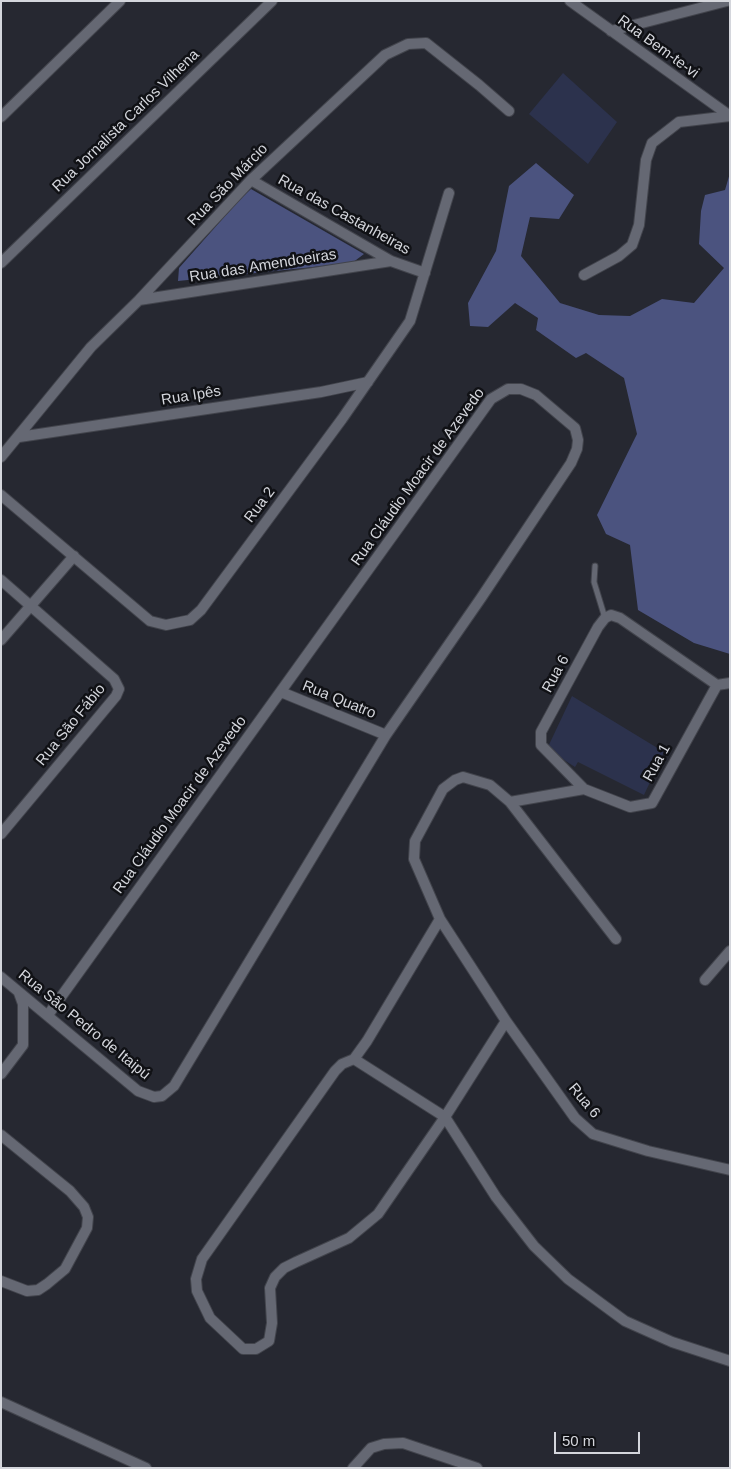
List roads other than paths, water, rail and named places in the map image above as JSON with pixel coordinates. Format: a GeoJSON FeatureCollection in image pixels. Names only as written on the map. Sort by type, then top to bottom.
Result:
{"type":"FeatureCollection","features":[{"type":"Feature","properties":{"kind":"street"},"geometry":{"type":"LineString","coordinates":[[1,117],[120,1]]}},
{"type":"Feature","properties":{"kind":"street","name":"Rua Jornalista Carlos Vilhena"},"geometry":{"type":"LineString","coordinates":[[1,263],[272,1]]}},
{"type":"Feature","properties":{"kind":"street","name":"Rua Bem-te-vi"},"geometry":{"type":"LineString","coordinates":[[570,1],[730,116]]}},
{"type":"Feature","properties":{"kind":"street"},"geometry":{"type":"LineString","coordinates":[[611,31],[727,1]]}},
{"type":"Feature","properties":{"kind":"street","name":"Rua São Márcio"},"geometry":{"type":"LineString","coordinates":[[1,457],[91,348],[139,300],[251,180],[385,55],[408,44],[426,43],[479,85],[509,112]]}},
{"type":"Feature","properties":{"kind":"street"},"geometry":{"type":"LineString","coordinates":[[584,276],[619,256],[632,245],[639,226],[646,160],[652,143],[679,122],[730,116]]}},
{"type":"Feature","properties":{"kind":"street","name":"Rua das Castanheiras"},"geometry":{"type":"LineString","coordinates":[[251,180],[392,261],[425,273]]}},
{"type":"Feature","properties":{"kind":"street","name":"Rua 2"},"geometry":{"type":"LineString","coordinates":[[1,494],[150,621],[166,625],[190,620],[201,610],[368,382],[410,321],[449,193]]}},
{"type":"Feature","properties":{"kind":"street","name":"Rua das Amendoeiras"},"geometry":{"type":"LineString","coordinates":[[139,300],[392,261]]}},
{"type":"Feature","properties":{"kind":"street","name":"Rua Ipês"},"geometry":{"type":"LineString","coordinates":[[19,437],[321,392],[368,382]]}},
{"type":"Feature","properties":{"kind":"street","name":"Rua Cláudio Moacir de Azevedo"},"geometry":{"type":"LineString","coordinates":[[48,1015],[491,399],[508,389],[521,389],[536,395],[575,428],[578,440],[577,450],[571,463],[482,598],[386,735],[174,1086]]}},
{"type":"Feature","properties":{"kind":"street"},"geometry":{"type":"LineString","coordinates":[[1,640],[74,556]]}},
{"type":"Feature","properties":{"kind":"street","name":"Rua São Fábio"},"geometry":{"type":"LineString","coordinates":[[1,580],[114,679],[119,689],[116,696],[1,834]]}},
{"type":"Feature","properties":{"kind":"street"},"geometry":{"type":"LineString","coordinates":[[605,618],[611,615],[620,618],[717,685],[730,683]]}},
{"type":"Feature","properties":{"kind":"street","name":"Rua 6"},"geometry":{"type":"LineString","coordinates":[[584,789],[541,744],[541,732],[598,627],[605,618]]}},
{"type":"Feature","properties":{"kind":"street","name":"Rua 1"},"geometry":{"type":"LineString","coordinates":[[584,789],[630,807],[652,803],[717,685]]}},
{"type":"Feature","properties":{"kind":"street","name":"Rua Quatro"},"geometry":{"type":"LineString","coordinates":[[281,692],[386,735]]}},
{"type":"Feature","properties":{"kind":"street","name":"Rua 6"},"geometry":{"type":"LineString","coordinates":[[616,939],[510,802],[490,786],[463,777],[455,780],[443,790],[415,841],[414,860],[440,919],[506,1021],[575,1118],[593,1134],[648,1151],[730,1170]]}},
{"type":"Feature","properties":{"kind":"street"},"geometry":{"type":"LineString","coordinates":[[510,802],[584,789]]}},
{"type":"Feature","properties":{"kind":"street"},"geometry":{"type":"LineString","coordinates":[[440,919],[367,1041],[354,1059],[342,1064],[335,1071],[202,1259],[196,1279],[197,1290],[210,1318],[243,1349],[256,1349],[269,1341],[272,1323],[270,1288],[275,1277],[284,1268],[349,1238],[378,1214],[506,1021]]}},
{"type":"Feature","properties":{"kind":"street"},"geometry":{"type":"LineString","coordinates":[[705,980],[730,951]]}},
{"type":"Feature","properties":{"kind":"street","name":"Rua São Pedro de Itaipú"},"geometry":{"type":"LineString","coordinates":[[1,978],[138,1091],[154,1097],[162,1096],[174,1086]]}},
{"type":"Feature","properties":{"kind":"street"},"geometry":{"type":"LineString","coordinates":[[1,1074],[23,1045],[23,1004],[19,993]]}},
{"type":"Feature","properties":{"kind":"street"},"geometry":{"type":"LineString","coordinates":[[354,1059],[444,1117],[512,1218],[534,1246],[568,1279],[625,1320],[672,1342],[730,1361]]}},
{"type":"Feature","properties":{"kind":"street"},"geometry":{"type":"LineString","coordinates":[[1,1135],[70,1191],[84,1207],[88,1217],[87,1228],[65,1269],[47,1284],[38,1290],[27,1291],[1,1280]]}},
{"type":"Feature","properties":{"kind":"street"},"geometry":{"type":"LineString","coordinates":[[1,1402],[146,1468]]}},
{"type":"Feature","properties":{"kind":"street"},"geometry":{"type":"LineString","coordinates":[[353,1468],[371,1448],[384,1444],[404,1443],[477,1468]]}},
{"type":"Feature","properties":{"kind":"lane"},"geometry":{"type":"LineString","coordinates":[[595,566],[594,582],[605,618]]}}]}
